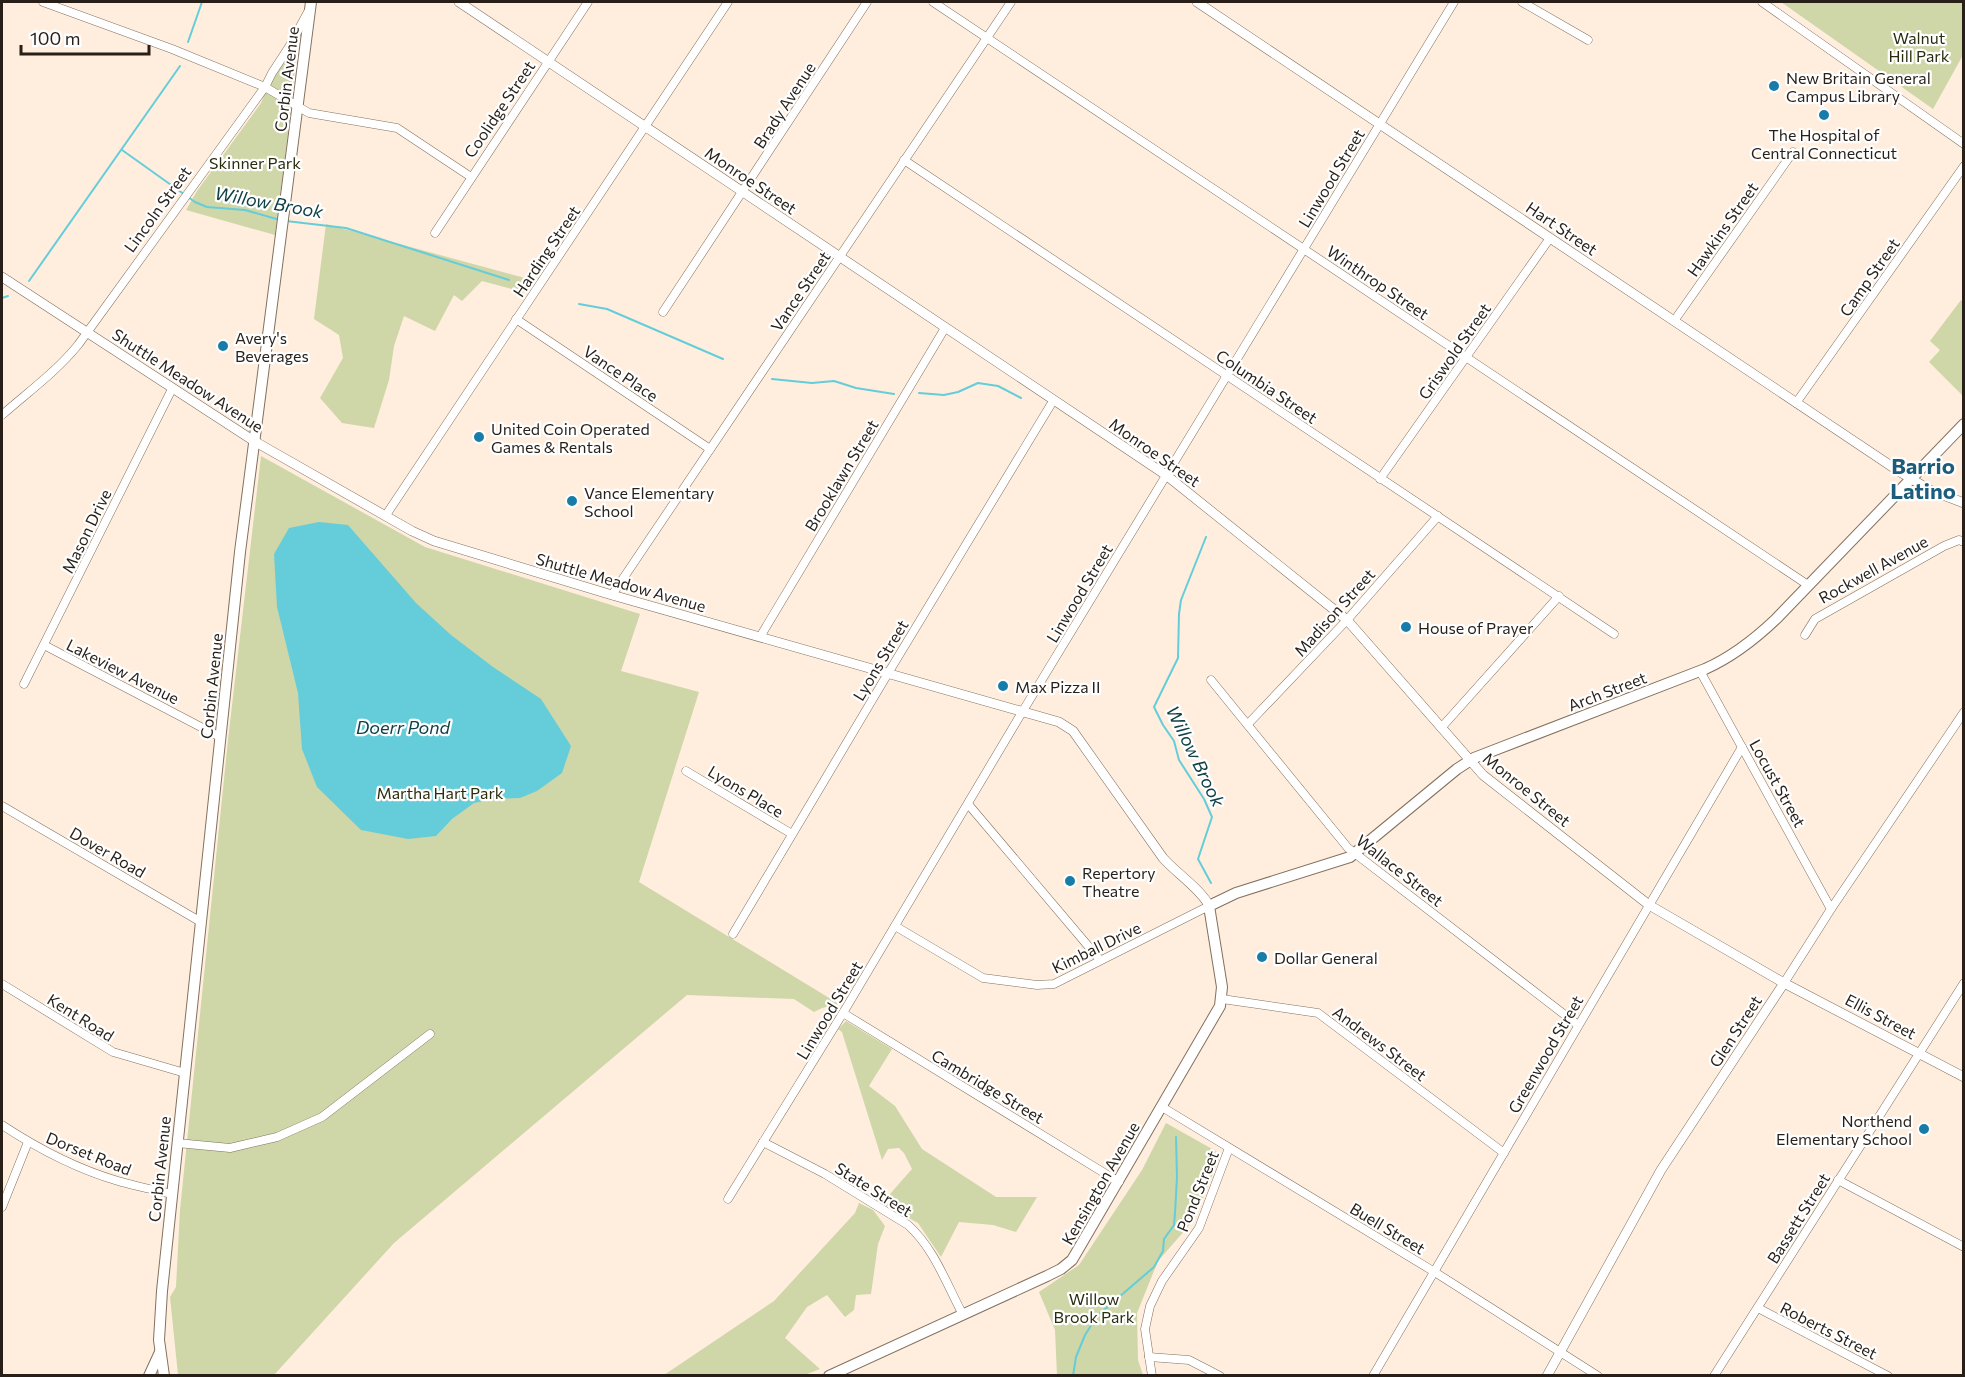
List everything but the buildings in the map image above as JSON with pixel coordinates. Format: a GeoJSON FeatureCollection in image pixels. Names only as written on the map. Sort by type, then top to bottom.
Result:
{"type":"FeatureCollection","features":[{"type":"Feature","properties":{"kind":"main road","name":"Corbin Avenue"},"geometry":{"type":"LineString","coordinates":[[164,1376],[160,1352],[160,1309],[220,736],[240,552],[312,4]]}},
{"type":"Feature","properties":{"kind":"main road","name":"Arch Street"},"geometry":{"type":"LineString","coordinates":[[1209,906],[1231,895],[1355,854],[1468,761],[1720,662],[1750,642],[1964,424]]}},
{"type":"Feature","properties":{"kind":"main road","name":"Kensington Avenue"},"geometry":{"type":"LineString","coordinates":[[829,1376],[1066,1266],[1077,1252],[1119,1182],[1216,1014],[1222,999],[1222,981],[1209,906]]}},
{"type":"Feature","properties":{"kind":"main road"},"geometry":{"type":"LineString","coordinates":[[149,1376],[160,1352]]}},
{"type":"Feature","properties":{"kind":"street"},"geometry":{"type":"LineString","coordinates":[[43,2],[172,49],[265,87],[317,116],[397,128],[471,177]]}},
{"type":"Feature","properties":{"kind":"street","name":"Monroe Street"},"geometry":{"type":"LineString","coordinates":[[459,2],[1166,475],[1347,620],[1468,761],[1483,775],[1648,905],[1784,983]]}},
{"type":"Feature","properties":{"kind":"street","name":"Coolidge Street"},"geometry":{"type":"LineString","coordinates":[[435,233],[588,2]]}},
{"type":"Feature","properties":{"kind":"street","name":"Harding Street"},"geometry":{"type":"LineString","coordinates":[[386,515],[728,2]]}},
{"type":"Feature","properties":{"kind":"street","name":"Brady Avenue"},"geometry":{"type":"LineString","coordinates":[[663,312],[867,2]]}},
{"type":"Feature","properties":{"kind":"street","name":"Winthrop Street"},"geometry":{"type":"LineString","coordinates":[[933,2],[1808,585]]}},
{"type":"Feature","properties":{"kind":"street","name":"Vance Street"},"geometry":{"type":"LineString","coordinates":[[612,595],[1011,2]]}},
{"type":"Feature","properties":{"kind":"street","name":"Hart Street"},"geometry":{"type":"LineString","coordinates":[[1199,2],[1910,479]]}},
{"type":"Feature","properties":{"kind":"street","name":"Linwood Street"},"geometry":{"type":"LineString","coordinates":[[728,1199],[843,1013],[1023,711],[1454,2]]}},
{"type":"Feature","properties":{"kind":"street"},"geometry":{"type":"LineString","coordinates":[[1522,2],[1588,40]]}},
{"type":"Feature","properties":{"kind":"street"},"geometry":{"type":"LineString","coordinates":[[1762,2],[1964,144]]}},
{"type":"Feature","properties":{"kind":"street","name":"Lincoln Street"},"geometry":{"type":"LineString","coordinates":[[2,415],[40,385],[64,362],[86,333],[265,87],[312,4]]}},
{"type":"Feature","properties":{"kind":"street","name":"Hawkins Street"},"geometry":{"type":"LineString","coordinates":[[1674,321],[1793,152]]}},
{"type":"Feature","properties":{"kind":"street","name":"Columbia Street"},"geometry":{"type":"LineString","coordinates":[[904,160],[1614,634]]}},
{"type":"Feature","properties":{"kind":"street","name":"Camp Street"},"geometry":{"type":"LineString","coordinates":[[1796,403],[1964,166]]}},
{"type":"Feature","properties":{"kind":"street","name":"Griswold Street"},"geometry":{"type":"LineString","coordinates":[[1380,479],[1550,238]]}},
{"type":"Feature","properties":{"kind":"street","name":"Shuttle Meadow Avenue"},"geometry":{"type":"LineString","coordinates":[[2,278],[254,441],[412,531],[460,550],[612,595],[1059,722],[1073,731],[1163,858],[1203,895],[1209,906]]}},
{"type":"Feature","properties":{"kind":"street","name":"Vance Place"},"geometry":{"type":"LineString","coordinates":[[516,319],[710,449]]}},
{"type":"Feature","properties":{"kind":"street","name":"Brooklawn Street"},"geometry":{"type":"LineString","coordinates":[[760,637],[945,328]]}},
{"type":"Feature","properties":{"kind":"street","name":"Mason Drive"},"geometry":{"type":"LineString","coordinates":[[24,684],[172,389]]}},
{"type":"Feature","properties":{"kind":"street","name":"Lyons Street"},"geometry":{"type":"LineString","coordinates":[[733,934],[1053,401]]}},
{"type":"Feature","properties":{"kind":"street"},"geometry":{"type":"LineString","coordinates":[[1910,479],[1964,503]]}},
{"type":"Feature","properties":{"kind":"street","name":"Madison Street"},"geometry":{"type":"LineString","coordinates":[[1248,724],[1347,620],[1438,516]]}},
{"type":"Feature","properties":{"kind":"street","name":"Rockwell Avenue"},"geometry":{"type":"LineString","coordinates":[[1805,635],[1815,619],[1944,546],[1959,540],[1964,542]]}},
{"type":"Feature","properties":{"kind":"street"},"geometry":{"type":"LineString","coordinates":[[1441,728],[1559,596]]}},
{"type":"Feature","properties":{"kind":"street","name":"Lakeview Avenue"},"geometry":{"type":"LineString","coordinates":[[44,645],[220,736]]}},
{"type":"Feature","properties":{"kind":"street","name":"Locust Street"},"geometry":{"type":"LineString","coordinates":[[1700,671],[1831,909]]}},
{"type":"Feature","properties":{"kind":"street","name":"Wallace Street"},"geometry":{"type":"LineString","coordinates":[[1211,680],[1344,845],[1578,1025]]}},
{"type":"Feature","properties":{"kind":"street","name":"Glen Street"},"geometry":{"type":"LineString","coordinates":[[1547,1376],[1661,1170],[1831,909],[1963,716]]}},
{"type":"Feature","properties":{"kind":"street","name":"Greenwood Street"},"geometry":{"type":"LineString","coordinates":[[1373,1376],[1742,747]]}},
{"type":"Feature","properties":{"kind":"street","name":"Lyons Place"},"geometry":{"type":"LineString","coordinates":[[686,771],[792,834]]}},
{"type":"Feature","properties":{"kind":"street"},"geometry":{"type":"LineString","coordinates":[[968,804],[1100,960]]}},
{"type":"Feature","properties":{"kind":"street","name":"Dover Road"},"geometry":{"type":"LineString","coordinates":[[2,806],[201,922]]}},
{"type":"Feature","properties":{"kind":"street","name":"Kimball Drive"},"geometry":{"type":"LineString","coordinates":[[895,926],[983,978],[1037,985],[1054,984],[1209,906]]}},
{"type":"Feature","properties":{"kind":"street","name":"Ellis Street"},"geometry":{"type":"LineString","coordinates":[[1784,983],[1964,1077]]}},
{"type":"Feature","properties":{"kind":"street","name":"Bassett Street"},"geometry":{"type":"LineString","coordinates":[[1714,1376],[1964,983]]}},
{"type":"Feature","properties":{"kind":"street","name":"Kent Road"},"geometry":{"type":"LineString","coordinates":[[2,984],[112,1052],[184,1073]]}},
{"type":"Feature","properties":{"kind":"street","name":"Andrews Street"},"geometry":{"type":"LineString","coordinates":[[1222,999],[1318,1013],[1504,1153]]}},
{"type":"Feature","properties":{"kind":"street","name":"Cambridge Street"},"geometry":{"type":"LineString","coordinates":[[843,1013],[1119,1182]]}},
{"type":"Feature","properties":{"kind":"street"},"geometry":{"type":"LineString","coordinates":[[177,1143],[230,1148],[277,1137],[322,1117],[430,1034]]}},
{"type":"Feature","properties":{"kind":"street","name":"Buell Street"},"geometry":{"type":"LineString","coordinates":[[1162,1107],[1433,1271],[1598,1376]]}},
{"type":"Feature","properties":{"kind":"street","name":"Dorset Road"},"geometry":{"type":"LineString","coordinates":[[2,1125],[28,1142],[117,1181],[172,1194]]}},
{"type":"Feature","properties":{"kind":"street"},"geometry":{"type":"LineString","coordinates":[[2,1207],[28,1142]]}},
{"type":"Feature","properties":{"kind":"street","name":"State Street"},"geometry":{"type":"LineString","coordinates":[[764,1142],[825,1174],[908,1225],[927,1247],[963,1315]]}},
{"type":"Feature","properties":{"kind":"street","name":"Pond Street"},"geometry":{"type":"LineString","coordinates":[[1152,1376],[1145,1329],[1152,1300],[1162,1281],[1199,1228],[1229,1148]]}},
{"type":"Feature","properties":{"kind":"street"},"geometry":{"type":"LineString","coordinates":[[1838,1180],[1964,1247]]}},
{"type":"Feature","properties":{"kind":"street","name":"Roberts Street"},"geometry":{"type":"LineString","coordinates":[[1758,1308],[1888,1376]]}},
{"type":"Feature","properties":{"kind":"street"},"geometry":{"type":"LineString","coordinates":[[1149,1357],[1189,1360],[1220,1376]]}},
{"type":"Feature","properties":{"kind":"green space","name":"Walnut Hill Park"},"geometry":{"type":"Polygon","coordinates":[[[1781,2],[1963,2],[1963,55],[1933,109],[1781,2]]]}},
{"type":"Feature","properties":{"kind":"green space","name":"Skinner Park"},"geometry":{"type":"Polygon","coordinates":[[[297,46],[275,235],[186,210],[197,191],[261,103],[272,77],[297,46]]]}},
{"type":"Feature","properties":{"kind":"green space"},"geometry":{"type":"Polygon","coordinates":[[[326,224],[532,280],[521,296],[519,291],[482,281],[462,301],[454,295],[435,331],[404,316],[394,346],[389,380],[374,428],[342,423],[320,398],[343,358],[339,335],[314,319],[326,224]]]}},
{"type":"Feature","properties":{"kind":"green space"},"geometry":{"type":"Polygon","coordinates":[[[1961,300],[1964,303],[1963,396],[1929,362],[1940,350],[1930,341],[1961,300]]]}},
{"type":"Feature","properties":{"kind":"green space","name":"Martha Hart Park"},"geometry":{"type":"Polygon","coordinates":[[[261,456],[425,547],[640,614],[621,671],[699,692],[639,882],[839,1004],[814,1012],[794,999],[687,995],[394,1243],[274,1375],[178,1375],[170,1297],[176,1287],[180,1210],[228,740],[261,456]]]}},
{"type":"Feature","properties":{"kind":"green space"},"geometry":{"type":"Polygon","coordinates":[[[846,1021],[892,1049],[869,1086],[895,1106],[922,1149],[996,1197],[1037,1197],[1016,1232],[993,1225],[959,1222],[941,1257],[918,1223],[882,1203],[912,1169],[899,1148],[888,1149],[882,1160],[842,1032],[838,1029],[846,1021]]]}},
{"type":"Feature","properties":{"kind":"green space","name":"Willow Brook Park"},"geometry":{"type":"Polygon","coordinates":[[[1166,1123],[1221,1154],[1193,1221],[1158,1261],[1137,1313],[1138,1360],[1143,1375],[1057,1375],[1055,1330],[1039,1292],[1079,1265],[1142,1170],[1166,1123]]]}},
{"type":"Feature","properties":{"kind":"green space"},"geometry":{"type":"Polygon","coordinates":[[[859,1203],[873,1210],[885,1226],[878,1244],[871,1294],[856,1295],[854,1310],[845,1317],[827,1295],[807,1307],[785,1338],[820,1369],[802,1376],[664,1375],[774,1301],[855,1213],[859,1203]]]}},
{"type":"Feature","properties":{"kind":"water","name":"Doerr Pond"},"geometry":{"type":"Polygon","coordinates":[[[319,522],[348,525],[416,603],[451,635],[541,699],[571,746],[562,773],[537,791],[520,798],[493,799],[474,803],[452,819],[436,836],[408,839],[361,830],[317,787],[302,749],[298,693],[277,607],[274,554],[289,528],[319,522]]]}},
{"type":"Feature","properties":{"kind":"waterway"},"geometry":{"type":"LineString","coordinates":[[188,42],[202,2]]}},
{"type":"Feature","properties":{"kind":"waterway","name":"Willow Brook"},"geometry":{"type":"LineString","coordinates":[[29,281],[180,66]]}},
{"type":"Feature","properties":{"kind":"waterway","name":"Willow Brook"},"geometry":{"type":"LineString","coordinates":[[122,150],[195,202],[207,207],[245,210],[280,220]]}},
{"type":"Feature","properties":{"kind":"waterway","name":"Willow Brook"},"geometry":{"type":"LineString","coordinates":[[286,221],[346,228],[509,280]]}},
{"type":"Feature","properties":{"kind":"waterway","name":"Willow Brook"},"geometry":{"type":"LineString","coordinates":[[2,298],[8,296]]}},
{"type":"Feature","properties":{"kind":"waterway","name":"Willow Brook"},"geometry":{"type":"LineString","coordinates":[[579,304],[607,309],[723,359]]}},
{"type":"Feature","properties":{"kind":"waterway","name":"Willow Brook"},"geometry":{"type":"LineString","coordinates":[[772,379],[812,383],[834,381],[856,388],[894,394]]}},
{"type":"Feature","properties":{"kind":"waterway","name":"Willow Brook"},"geometry":{"type":"LineString","coordinates":[[919,393],[944,395],[958,392],[978,383],[998,386],[1021,398]]}},
{"type":"Feature","properties":{"kind":"waterway","name":"Willow Brook"},"geometry":{"type":"LineString","coordinates":[[1206,537],[1181,600],[1178,658],[1154,707],[1174,741],[1179,760],[1204,799],[1212,817],[1198,859],[1211,883]]}},
{"type":"Feature","properties":{"kind":"waterway","name":"Willow Brook"},"geometry":{"type":"LineString","coordinates":[[1073,1376],[1076,1357],[1085,1335],[1097,1316],[1154,1267],[1163,1251],[1164,1239],[1174,1225],[1177,1177],[1176,1137]]}},
{"type":"Feature","properties":{"kind":"place","name":"New Britain General Campus Library"},"geometry":{"type":"Point","coordinates":[1774,86]}},
{"type":"Feature","properties":{"kind":"place","name":"The Hospital of Central Connecticut"},"geometry":{"type":"Point","coordinates":[1824,115]}},
{"type":"Feature","properties":{"kind":"place","name":"Avery's Beverages"},"geometry":{"type":"Point","coordinates":[223,346]}},
{"type":"Feature","properties":{"kind":"place","name":"United Coin Operated Games & Rentals"},"geometry":{"type":"Point","coordinates":[479,437]}},
{"type":"Feature","properties":{"kind":"place","name":"Vance Elementary School"},"geometry":{"type":"Point","coordinates":[572,501]}},
{"type":"Feature","properties":{"kind":"place","name":"House of Prayer"},"geometry":{"type":"Point","coordinates":[1406,627]}},
{"type":"Feature","properties":{"kind":"place","name":"Max Pizza II"},"geometry":{"type":"Point","coordinates":[1003,686]}},
{"type":"Feature","properties":{"kind":"place","name":"Repertory Theatre"},"geometry":{"type":"Point","coordinates":[1070,881]}},
{"type":"Feature","properties":{"kind":"place","name":"Dollar General"},"geometry":{"type":"Point","coordinates":[1262,957]}},
{"type":"Feature","properties":{"kind":"place","name":"Northend Elementary School"},"geometry":{"type":"Point","coordinates":[1924,1129]}},
{"type":"Feature","properties":{"kind":"district","name":"Barrio Latino"},"geometry":{"type":"Point","coordinates":[1923,478]}}]}
